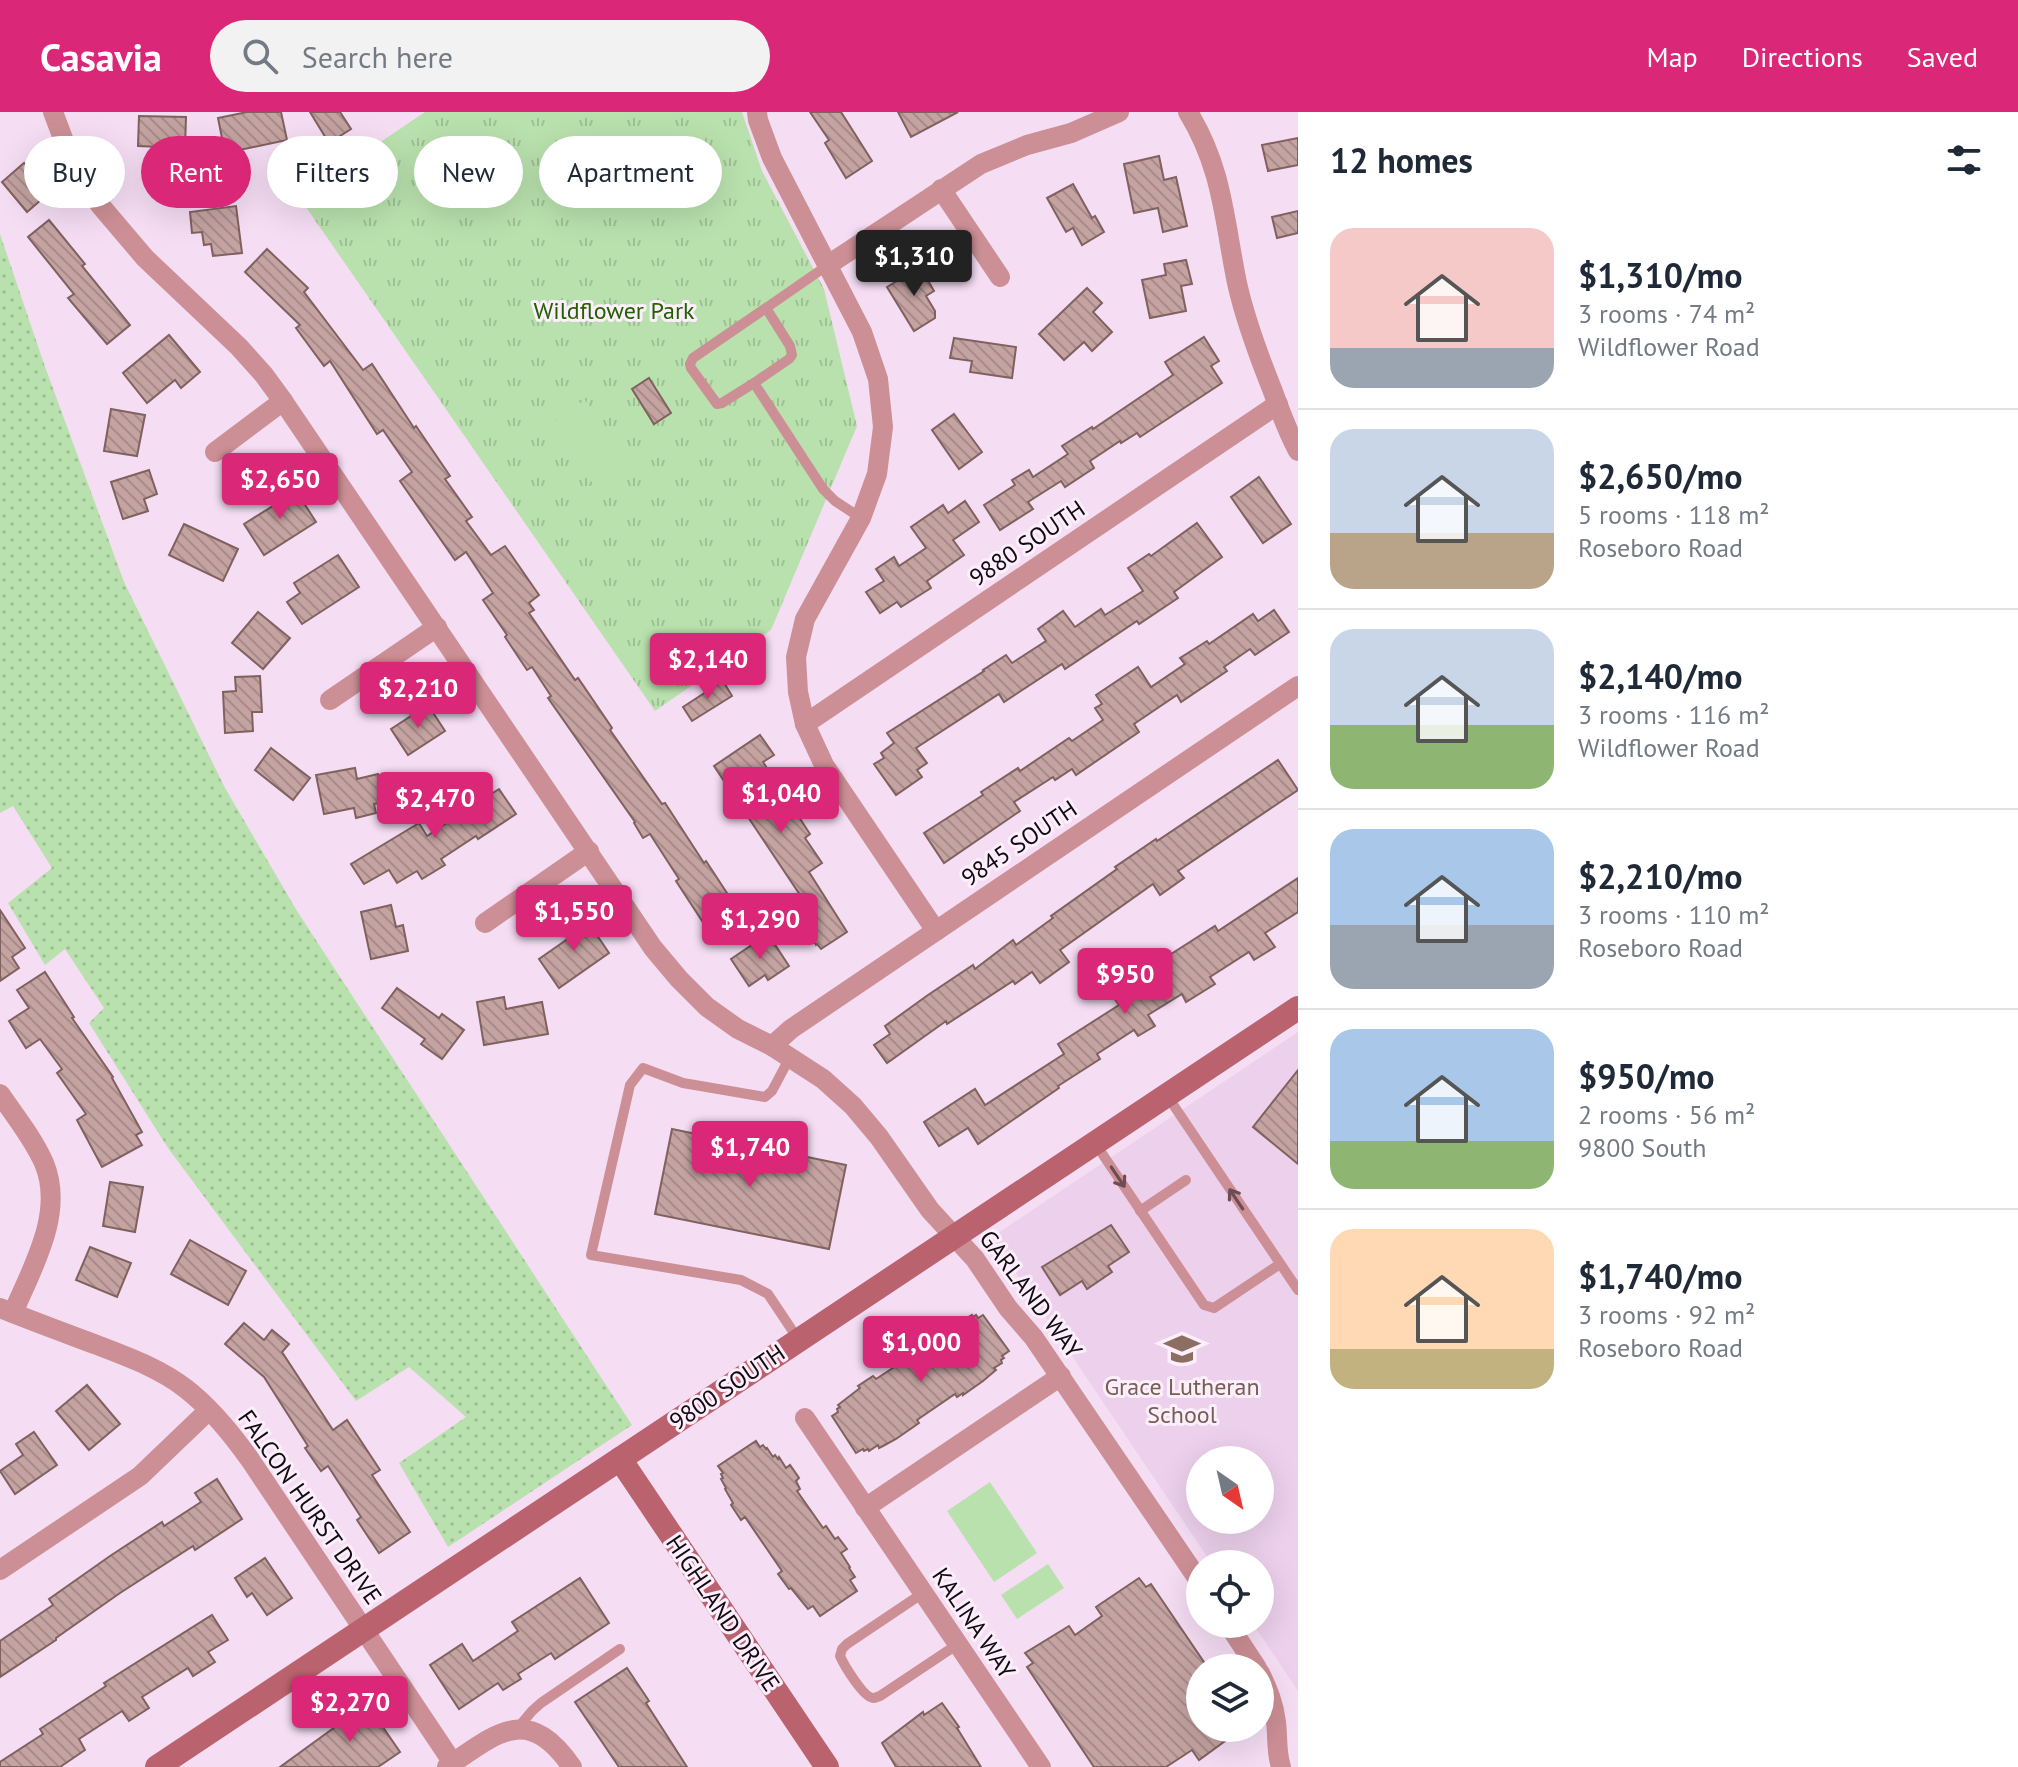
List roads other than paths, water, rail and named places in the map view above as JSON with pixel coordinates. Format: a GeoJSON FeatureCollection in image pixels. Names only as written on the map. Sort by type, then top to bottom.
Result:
{"type":"FeatureCollection","features":[{"type":"Feature","properties":{"kind":"street","name":"GARLAND WAY"},"geometry":{"type":"LineString","coordinates":[[53,112],[73,165],[100,205],[145,258],[239,347],[283,401],[653,948],[707,1007],[823,1079],[853,1106],[879,1137],[930,1210],[975,1259],[1008,1308],[1034,1338],[1186,1561]]}},
{"type":"Feature","properties":{"kind":"street"},"geometry":{"type":"LineString","coordinates":[[757,112],[772,158],[862,332],[878,379],[883,427],[877,474],[861,518],[805,619],[796,657],[798,692],[805,724],[824,765],[936,931]]}},
{"type":"Feature","properties":{"kind":"street"},"geometry":{"type":"LineString","coordinates":[[828,265],[981,164],[1027,145],[1071,133],[1119,112]]}},
{"type":"Feature","properties":{"kind":"street"},"geometry":{"type":"LineString","coordinates":[[1188,112],[1210,154],[1219,182],[1237,285],[1252,337],[1298,451]]}},
{"type":"Feature","properties":{"kind":"street"},"geometry":{"type":"LineString","coordinates":[[941,189],[1000,277]]}},
{"type":"Feature","properties":{"kind":"street"},"geometry":{"type":"LineString","coordinates":[[215,452],[283,401]]}},
{"type":"Feature","properties":{"kind":"street","name":"9880 SOUTH"},"geometry":{"type":"LineString","coordinates":[[805,724],[1278,404]]}},
{"type":"Feature","properties":{"kind":"street"},"geometry":{"type":"LineString","coordinates":[[330,700],[437,627]]}},
{"type":"Feature","properties":{"kind":"street","name":"9845 SOUTH"},"geometry":{"type":"LineString","coordinates":[[781,1051],[791,1029],[1298,686]]}},
{"type":"Feature","properties":{"kind":"street"},"geometry":{"type":"LineString","coordinates":[[485,923],[589,851]]}},
{"type":"Feature","properties":{"kind":"street","name":"9800 SOUTH"},"geometry":{"type":"LineString","coordinates":[[157,1767],[1298,1008]]}},
{"type":"Feature","properties":{"kind":"street"},"geometry":{"type":"LineString","coordinates":[[0,1094],[45,1164],[50,1188],[50,1213],[42,1244],[6,1310]]}},
{"type":"Feature","properties":{"kind":"street","name":"FALCON HURST DRIVE"},"geometry":{"type":"LineString","coordinates":[[6,1310],[161,1372],[209,1410],[251,1461],[450,1765]]}},
{"type":"Feature","properties":{"kind":"street"},"geometry":{"type":"LineString","coordinates":[[865,1508],[1061,1376]]}},
{"type":"Feature","properties":{"kind":"street"},"geometry":{"type":"LineString","coordinates":[[0,1570],[140,1476],[209,1410]]}},
{"type":"Feature","properties":{"kind":"street","name":"KALINA WAY"},"geometry":{"type":"LineString","coordinates":[[805,1418],[1041,1767]]}},
{"type":"Feature","properties":{"kind":"street","name":"HIGHLAND DRIVE"},"geometry":{"type":"LineString","coordinates":[[620,1459],[827,1767]]}},
{"type":"Feature","properties":{"kind":"street"},"geometry":{"type":"LineString","coordinates":[[1274,1707],[1277,1754],[1281,1767]]}},
{"type":"Feature","properties":{"kind":"street"},"geometry":{"type":"LineString","coordinates":[[450,1765],[487,1740],[517,1729],[532,1731],[549,1739],[572,1767]]}},
{"type":"Feature","properties":{"kind":"lane"},"geometry":{"type":"LineString","coordinates":[[766,308],[790,346],[792,355],[754,383],[717,404],[691,368],[693,358],[828,265]]}},
{"type":"Feature","properties":{"kind":"lane"},"geometry":{"type":"LineString","coordinates":[[754,383],[823,489],[861,518]]}},
{"type":"Feature","properties":{"kind":"lane"},"geometry":{"type":"LineString","coordinates":[[781,1051],[772,1091],[765,1097],[683,1083],[643,1068],[630,1085],[591,1255],[741,1280],[768,1294],[798,1339]]}},
{"type":"Feature","properties":{"kind":"lane"},"geometry":{"type":"LineString","coordinates":[[1167,1095],[1298,1290]]}},
{"type":"Feature","properties":{"kind":"lane"},"geometry":{"type":"LineString","coordinates":[[1095,1143],[1204,1305],[1214,1308],[1280,1264]]}},
{"type":"Feature","properties":{"kind":"lane"},"geometry":{"type":"LineString","coordinates":[[1140,1211],[1186,1180]]}},
{"type":"Feature","properties":{"kind":"lane"},"geometry":{"type":"LineString","coordinates":[[923,1593],[842,1649],[840,1656],[844,1665],[862,1690],[873,1698],[958,1644]]}},
{"type":"Feature","properties":{"kind":"lane"},"geometry":{"type":"LineString","coordinates":[[517,1729],[541,1703],[620,1649]]}},
{"type":"Feature","properties":{"kind":"place","name":"Grace Lutheran School"},"geometry":{"type":"Point","coordinates":[1182,1349]}},
{"type":"Feature","properties":{"kind":"park label","name":"Wildflower Park"},"geometry":{"type":"Point","coordinates":[614,310]}}]}
